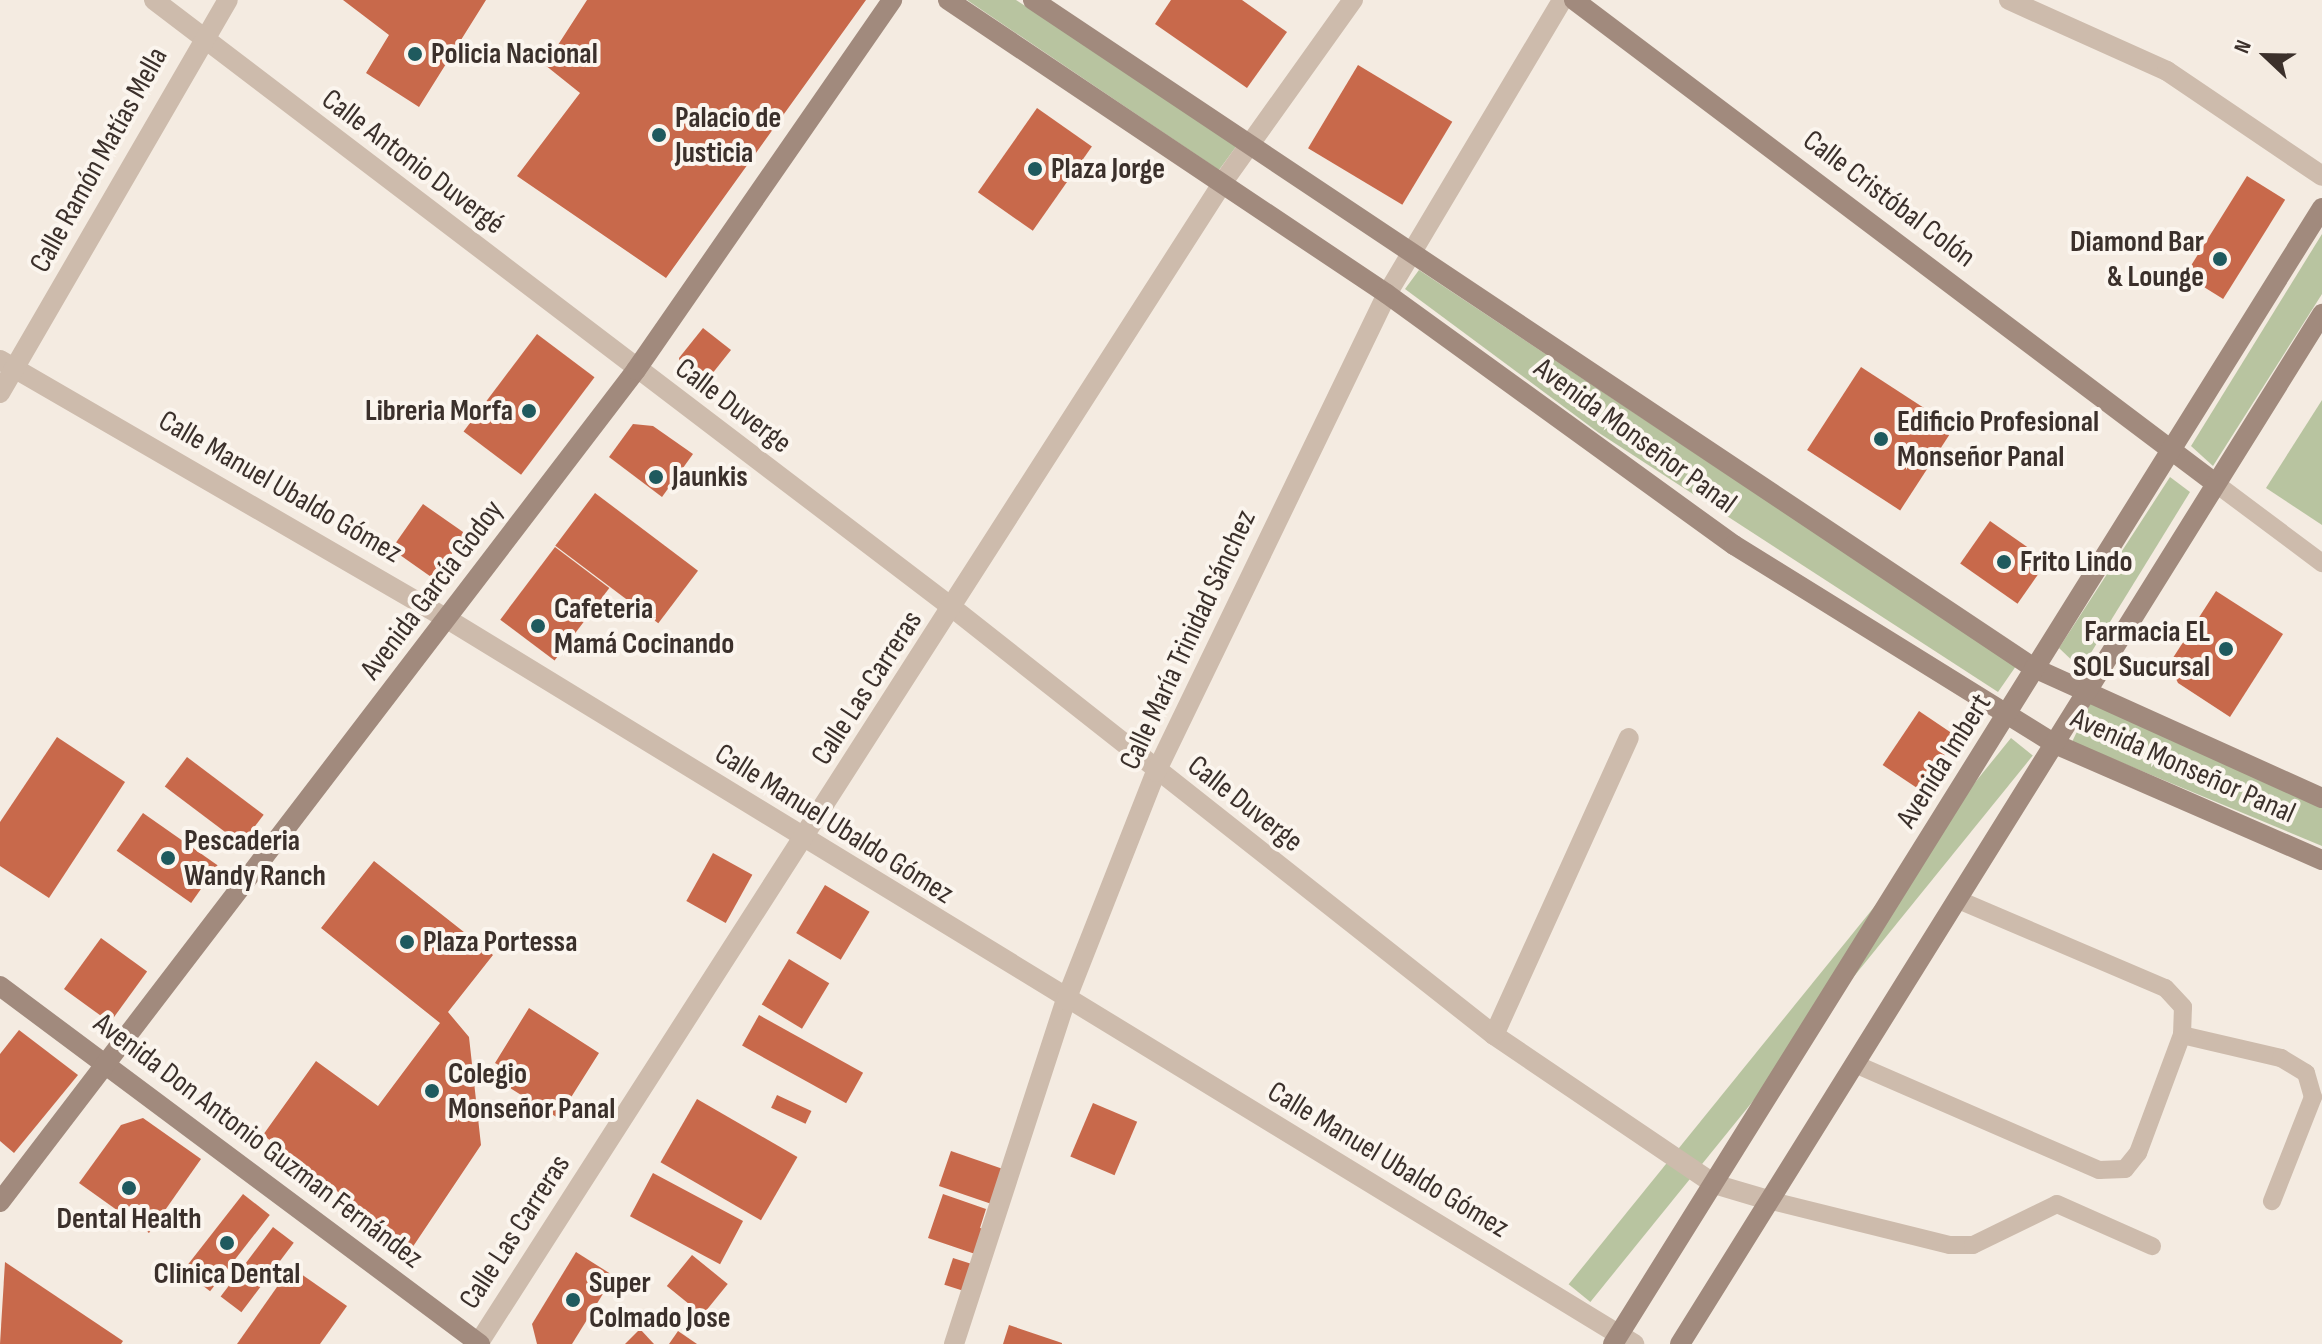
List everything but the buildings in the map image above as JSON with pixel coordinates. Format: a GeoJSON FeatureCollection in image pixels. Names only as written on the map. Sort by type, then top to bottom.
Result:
{"type":"FeatureCollection","features":[{"type":"Feature","properties":{"kind":"main road","name":"Avenida García Godoy"},"geometry":{"type":"LineString","coordinates":[[0,1202],[103,1063],[449,620],[636,370],[892,0]]}},
{"type":"Feature","properties":{"kind":"main road","name":"Avenida Monseñor Panal"},"geometry":{"type":"LineString","coordinates":[[948,0],[1387,294],[1734,545],[2055,744],[2322,860]]}},
{"type":"Feature","properties":{"kind":"main road","name":"Avenida Monseñor Panal"},"geometry":{"type":"LineString","coordinates":[[1033,0],[1411,248],[2034,668],[2322,798]]}},
{"type":"Feature","properties":{"kind":"main road","name":"Calle Cristóbal Colón"},"geometry":{"type":"LineString","coordinates":[[1574,0],[2215,483]]}},
{"type":"Feature","properties":{"kind":"main road","name":"Avenida Imbert"},"geometry":{"type":"LineString","coordinates":[[1621,1341],[1714,1184],[2009,714],[2168,447],[2322,208]]}},
{"type":"Feature","properties":{"kind":"main road"},"geometry":{"type":"LineString","coordinates":[[1680,1344],[2055,744],[2082,689],[2322,314]]}},
{"type":"Feature","properties":{"kind":"main road","name":"Avenida Don Antonio Guzman Fernández"},"geometry":{"type":"LineString","coordinates":[[0,986],[479,1344]]}},
{"type":"Feature","properties":{"kind":"street","name":"Calle Antonio Duvergé"},"geometry":{"type":"LineString","coordinates":[[154,0],[636,370]]}},
{"type":"Feature","properties":{"kind":"street","name":"Calle Ramón Matías Mella"},"geometry":{"type":"LineString","coordinates":[[0,393],[8,364],[202,38],[228,0]]}},
{"type":"Feature","properties":{"kind":"street","name":"Calle Las Carreras"},"geometry":{"type":"LineString","coordinates":[[479,1344],[954,609],[1223,182],[1353,0]]}},
{"type":"Feature","properties":{"kind":"street","name":"Calle María Trinidad Sánchez"},"geometry":{"type":"LineString","coordinates":[[954,1344],[1066,1000],[1156,772],[1411,248],[1562,0]]}},
{"type":"Feature","properties":{"kind":"street"},"geometry":{"type":"LineString","coordinates":[[2009,0],[2167,71],[2322,176]]}},
{"type":"Feature","properties":{"kind":"street","name":"Calle Manuel Ubaldo Gómez"},"geometry":{"type":"LineString","coordinates":[[8,364],[449,620],[804,842],[1621,1341]]}},
{"type":"Feature","properties":{"kind":"street","name":"Calle Duverge"},"geometry":{"type":"LineString","coordinates":[[636,370],[954,609],[1156,772],[1494,1035],[1714,1184],[1768,1200]]}},
{"type":"Feature","properties":{"kind":"street"},"geometry":{"type":"LineString","coordinates":[[1494,1035],[1629,738]]}},
{"type":"Feature","properties":{"kind":"lane"},"geometry":{"type":"LineString","coordinates":[[2215,483],[2322,563]]}},
{"type":"Feature","properties":{"kind":"lane"},"geometry":{"type":"LineString","coordinates":[[1855,1064],[2099,1170],[2125,1169],[2182,1035],[2183,1007],[2165,988],[1959,900]]}},
{"type":"Feature","properties":{"kind":"lane"},"geometry":{"type":"LineString","coordinates":[[2182,1035],[2281,1058],[2306,1073],[2313,1097],[2272,1201]]}},
{"type":"Feature","properties":{"kind":"lane"},"geometry":{"type":"LineString","coordinates":[[1768,1200],[1950,1245],[1973,1245],[2057,1204],[2152,1246]]}},
{"type":"Feature","properties":{"kind":"green space"},"geometry":{"type":"Polygon","coordinates":[[[967,0],[1016,0],[1238,144],[1219,170],[967,0]]]}},
{"type":"Feature","properties":{"kind":"green space"},"geometry":{"type":"Polygon","coordinates":[[[2322,234],[2322,294],[2213,466],[2191,446],[2322,234]]]}},
{"type":"Feature","properties":{"kind":"green space"},"geometry":{"type":"Polygon","coordinates":[[[1419,270],[2016,666],[1998,692],[1599,433],[1405,289],[1419,270]]]}},
{"type":"Feature","properties":{"kind":"green space"},"geometry":{"type":"Polygon","coordinates":[[[2322,400],[2322,525],[2266,488],[2322,400]]]}},
{"type":"Feature","properties":{"kind":"green space"},"geometry":{"type":"Polygon","coordinates":[[[2170,477],[2190,492],[2081,669],[2059,648],[2170,477]]]}},
{"type":"Feature","properties":{"kind":"green space"},"geometry":{"type":"Polygon","coordinates":[[[2092,700],[2322,808],[2322,846],[2072,742],[2092,700]]]}},
{"type":"Feature","properties":{"kind":"green space"},"geometry":{"type":"Polygon","coordinates":[[[2011,738],[2033,756],[1590,1302],[1569,1284],[2011,738]]]}},
{"type":"Feature","properties":{"kind":"place","name":"Policia Nacional"},"geometry":{"type":"Point","coordinates":[415,54]}},
{"type":"Feature","properties":{"kind":"place","name":"Palacio de Justicia"},"geometry":{"type":"Point","coordinates":[659,135]}},
{"type":"Feature","properties":{"kind":"place","name":"Plaza Jorge"},"geometry":{"type":"Point","coordinates":[1035,169]}},
{"type":"Feature","properties":{"kind":"place","name":"Diamond Bar & Lounge"},"geometry":{"type":"Point","coordinates":[2220,259]}},
{"type":"Feature","properties":{"kind":"place","name":"Libreria Morfa"},"geometry":{"type":"Point","coordinates":[529,411]}},
{"type":"Feature","properties":{"kind":"place","name":"Edificio Profesional Monseñor Panal"},"geometry":{"type":"Point","coordinates":[1881,439]}},
{"type":"Feature","properties":{"kind":"place","name":"Jaunkis"},"geometry":{"type":"Point","coordinates":[656,477]}},
{"type":"Feature","properties":{"kind":"place","name":"Frito Lindo"},"geometry":{"type":"Point","coordinates":[2004,562]}},
{"type":"Feature","properties":{"kind":"place","name":"Cafeteria Mamá Cocinando"},"geometry":{"type":"Point","coordinates":[538,626]}},
{"type":"Feature","properties":{"kind":"place","name":"Farmacia EL SOL Sucursal"},"geometry":{"type":"Point","coordinates":[2226,649]}},
{"type":"Feature","properties":{"kind":"place","name":"Pescaderia Wandy Ranch"},"geometry":{"type":"Point","coordinates":[168,858]}},
{"type":"Feature","properties":{"kind":"place","name":"Plaza Portessa"},"geometry":{"type":"Point","coordinates":[407,942]}},
{"type":"Feature","properties":{"kind":"place","name":"Colegio Monseñor Panal"},"geometry":{"type":"Point","coordinates":[432,1091]}},
{"type":"Feature","properties":{"kind":"place","name":"Dental Health"},"geometry":{"type":"Point","coordinates":[129,1188]}},
{"type":"Feature","properties":{"kind":"place","name":"Clinica Dental"},"geometry":{"type":"Point","coordinates":[227,1243]}},
{"type":"Feature","properties":{"kind":"place","name":"Super Colmado Jose"},"geometry":{"type":"Point","coordinates":[573,1300]}}]}
